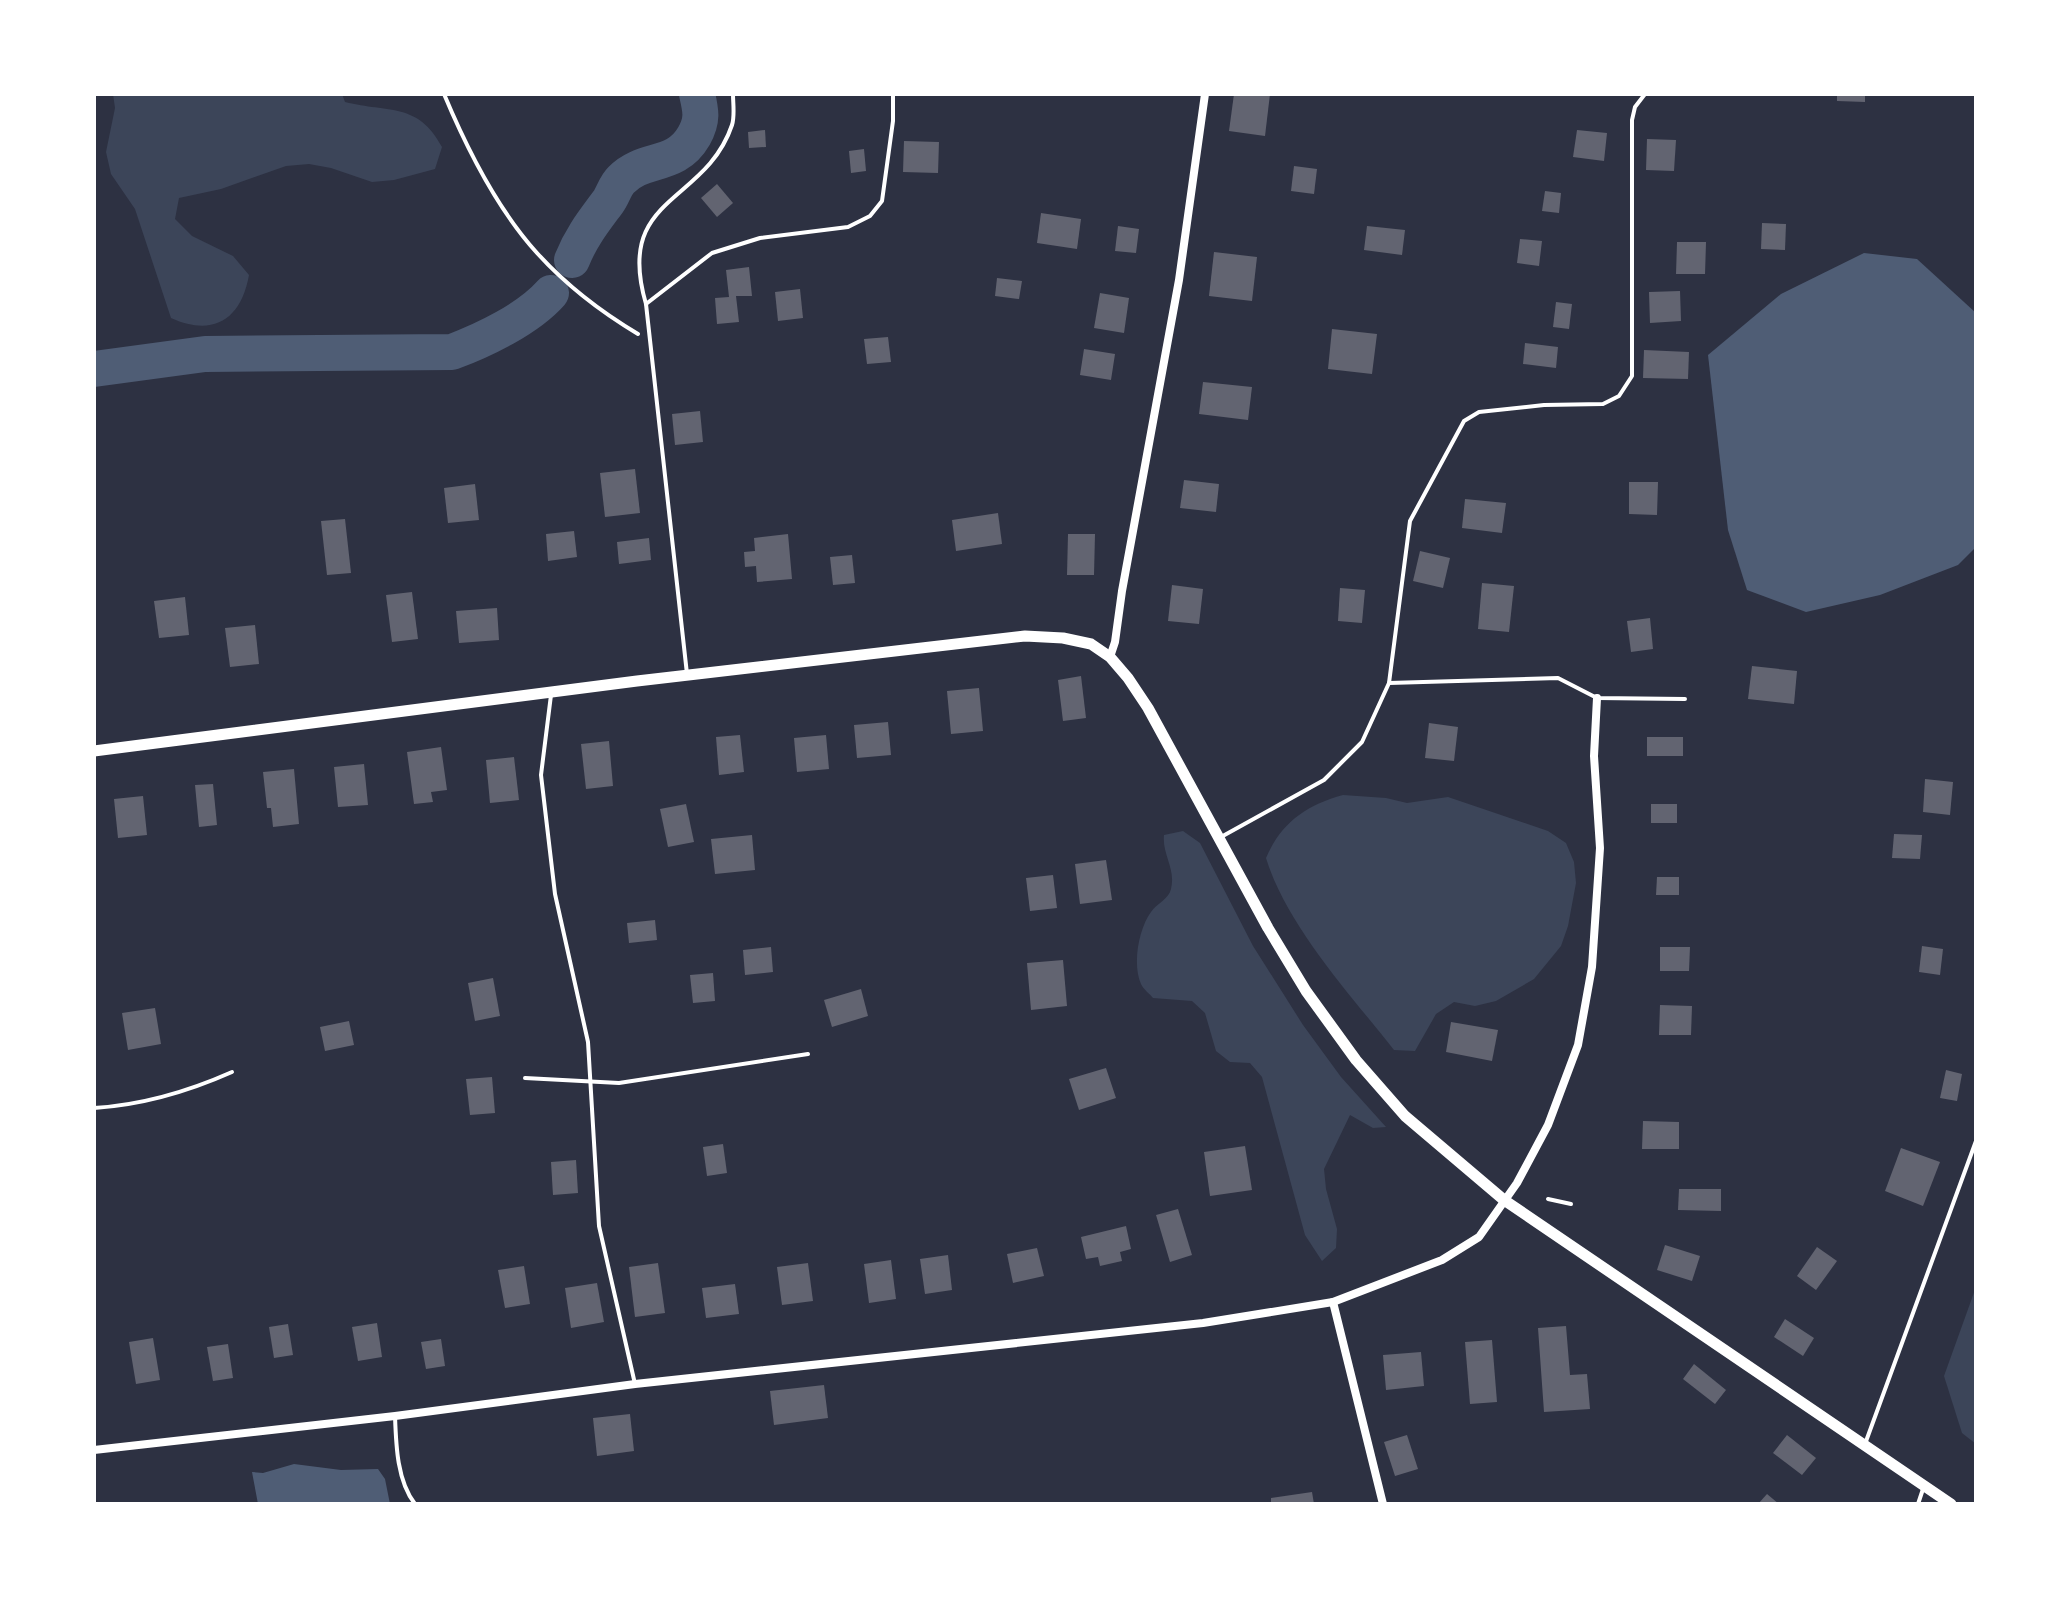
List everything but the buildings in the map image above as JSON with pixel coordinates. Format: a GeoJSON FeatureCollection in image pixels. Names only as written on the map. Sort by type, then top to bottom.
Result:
{"type":"FeatureCollection","features":[{"type":"Feature","properties":{"kind":"street"},"geometry":{"type":"LineString","coordinates":[[1110,657],[1179,280],[1205,94]]}},
{"type":"Feature","properties":{"kind":"street"},"geometry":{"type":"LineString","coordinates":[[94,751],[687,675],[1025,636],[1063,638],[1091,644],[1110,657],[1148,708],[1306,991],[1356,1060],[1405,1116],[1504,1200],[1951,1504]]}},
{"type":"Feature","properties":{"kind":"street"},"geometry":{"type":"LineString","coordinates":[[94,1450],[395,1416],[635,1384],[1203,1323],[1333,1302],[1442,1260],[1479,1237],[1533,1157],[1578,1045],[1592,967],[1600,848],[1594,756],[1597,698]]}},
{"type":"Feature","properties":{"kind":"street"},"geometry":{"type":"LineString","coordinates":[[1333,1302],[1383,1504]]}},
{"type":"Feature","properties":{"kind":"lane"},"geometry":{"type":"LineString","coordinates":[[687,675],[646,304],[638,277],[639,246],[652,217],[721,150],[733,122],[733,94]]}},
{"type":"Feature","properties":{"kind":"lane"},"geometry":{"type":"LineString","coordinates":[[646,304],[712,253],[760,238],[848,227],[870,216],[882,201],[893,121],[893,94]]}},
{"type":"Feature","properties":{"kind":"lane"},"geometry":{"type":"LineString","coordinates":[[1219,838],[1324,780],[1362,742],[1389,683],[1410,521],[1464,421],[1479,412],[1544,405],[1603,404],[1619,396],[1632,376],[1632,120],[1635,107],[1645,94]]}},
{"type":"Feature","properties":{"kind":"lane"},"geometry":{"type":"LineString","coordinates":[[1389,683],[1558,678],[1597,698],[1685,699]]}},
{"type":"Feature","properties":{"kind":"lane"},"geometry":{"type":"LineString","coordinates":[[551,692],[541,775],[555,894],[588,1042],[599,1226],[635,1384]]}},
{"type":"Feature","properties":{"kind":"lane"},"geometry":{"type":"LineString","coordinates":[[525,1078],[619,1083],[808,1054]]}},
{"type":"Feature","properties":{"kind":"lane"},"geometry":{"type":"LineString","coordinates":[[94,1108],[132,1106],[195,1088],[232,1072]]}},
{"type":"Feature","properties":{"kind":"lane"},"geometry":{"type":"LineString","coordinates":[[1864,1446],[1976,1141]]}},
{"type":"Feature","properties":{"kind":"lane"},"geometry":{"type":"LineString","coordinates":[[395,1416],[397,1451],[407,1494],[415,1504]]}},
{"type":"Feature","properties":{"kind":"lane"},"geometry":{"type":"LineString","coordinates":[[1918,1504],[1919,1483]]}},
{"type":"Feature","properties":{"kind":"path"},"geometry":{"type":"LineString","coordinates":[[444,94],[499,201],[537,253],[599,310],[650,342]]}},
{"type":"Feature","properties":{"kind":"path"},"geometry":{"type":"LineString","coordinates":[[1548,1199],[1571,1204]]}},
{"type":"Feature","properties":{"kind":"shaded area"},"geometry":{"type":"Polygon","coordinates":[[[113,94],[342,94],[345,102],[412,116],[433,133],[442,147],[435,169],[394,180],[372,182],[309,164],[286,166],[221,189],[179,198],[175,219],[192,236],[233,256],[249,275],[245,291],[232,313],[212,325],[200,326],[171,318],[135,209],[111,174],[106,152],[115,108],[113,94]]]}},
{"type":"Feature","properties":{"kind":"shaded area"},"geometry":{"type":"Polygon","coordinates":[[[1864,253],[1917,259],[1976,313],[1976,547],[1958,565],[1880,595],[1806,612],[1747,590],[1728,530],[1708,355],[1781,294],[1864,253]]]}},
{"type":"Feature","properties":{"kind":"shaded area"},"geometry":{"type":"Polygon","coordinates":[[[1343,795],[1407,803],[1448,797],[1548,831],[1566,843],[1574,862],[1576,883],[1568,926],[1561,946],[1534,979],[1496,1001],[1475,1006],[1454,1002],[1436,1014],[1415,1051],[1394,1050],[1340,983],[1289,909],[1266,858],[1279,835],[1296,817],[1317,804],[1343,795]]]}},
{"type":"Feature","properties":{"kind":"shaded area"},"geometry":{"type":"Polygon","coordinates":[[[1183,831],[1200,843],[1253,946],[1303,1025],[1341,1077],[1386,1127],[1373,1128],[1350,1115],[1324,1169],[1337,1229],[1336,1248],[1322,1261],[1305,1235],[1262,1077],[1250,1063],[1230,1062],[1216,1051],[1205,1013],[1192,1001],[1153,998],[1138,976],[1138,946],[1143,927],[1151,912],[1171,889],[1172,875],[1164,835],[1183,831]]]}},
{"type":"Feature","properties":{"kind":"shaded area"},"geometry":{"type":"Polygon","coordinates":[[[1976,1287],[1976,1444],[1962,1433],[1944,1376],[1976,1287]]]}},
{"type":"Feature","properties":{"kind":"shaded area"},"geometry":{"type":"Polygon","coordinates":[[[294,1464],[341,1470],[378,1469],[385,1479],[390,1504],[258,1504],[252,1472],[263,1473],[294,1464]]]}},
{"type":"Feature","properties":{"kind":"waterway"},"geometry":{"type":"LineString","coordinates":[[572,260],[621,180],[639,168],[678,153],[694,136],[700,120],[697,94]]}},
{"type":"Feature","properties":{"kind":"waterway"},"geometry":{"type":"LineString","coordinates":[[94,369],[205,354],[452,352],[518,320],[551,293]]}}]}
